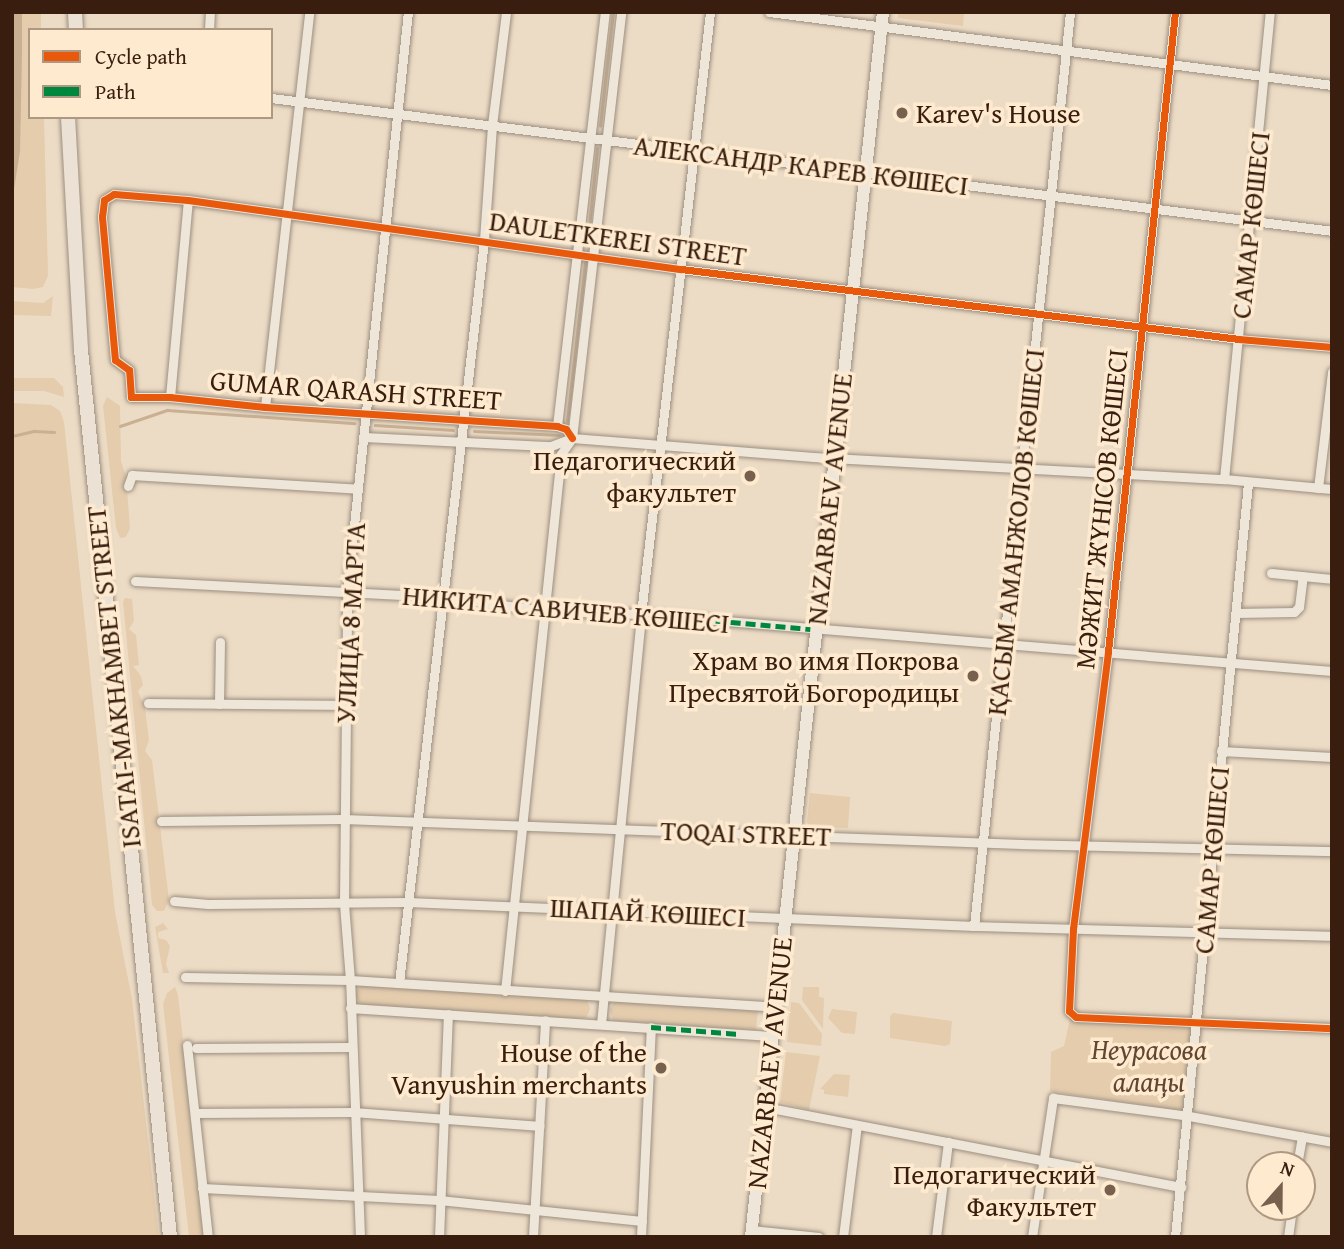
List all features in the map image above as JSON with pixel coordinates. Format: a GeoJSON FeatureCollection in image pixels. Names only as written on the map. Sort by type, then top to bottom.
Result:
{"type":"FeatureCollection","features":[{"type":"Feature","properties":{"kind":"main road","name":"NAZARBAEV AVENUE"},"geometry":{"type":"LineString","coordinates":[[751,1233],[774,1036],[812,629],[834,458],[883,12]]}},
{"type":"Feature","properties":{"kind":"main road","name":"ISATAI-MAKHAMBET STREET"},"geometry":{"type":"LineString","coordinates":[[68,119],[82,361],[170,1237]]}},
{"type":"Feature","properties":{"kind":"main road","name":"ISATAI-MAKHAMBET STREET"},"geometry":{"type":"LineString","coordinates":[[78,119],[89,349],[178,1237]]}},
{"type":"Feature","properties":{"kind":"street"},"geometry":{"type":"LineString","coordinates":[[265,407],[309,12]]}},
{"type":"Feature","properties":{"kind":"street","name":"УЛИЦА 8 МАРТА"},"geometry":{"type":"LineString","coordinates":[[360,1237],[351,980],[344,903],[347,592],[408,12]]}},
{"type":"Feature","properties":{"kind":"street"},"geometry":{"type":"LineString","coordinates":[[399,983],[445,597],[462,419],[484,240],[492,125],[506,12]]}},
{"type":"Feature","properties":{"kind":"street"},"geometry":{"type":"LineString","coordinates":[[572,438],[566,429],[557,426],[605,12]]}},
{"type":"Feature","properties":{"kind":"street"},"geometry":{"type":"LineString","coordinates":[[505,990],[561,454],[572,438],[621,12]]}},
{"type":"Feature","properties":{"kind":"street"},"geometry":{"type":"LineString","coordinates":[[601,1024],[641,614],[710,12]]}},
{"type":"Feature","properties":{"kind":"street"},"geometry":{"type":"LineString","coordinates":[[768,12],[1332,85]]}},
{"type":"Feature","properties":{"kind":"street","name":"ҚАСЫМ АМАНЖОЛОВ КӨШЕСІ"},"geometry":{"type":"LineString","coordinates":[[974,926],[1070,12]]}},
{"type":"Feature","properties":{"kind":"street","name":"МӘЖИТ ЖҮНІСОВ КӨШЕСІ"},"geometry":{"type":"LineString","coordinates":[[1175,12],[1108,652],[1073,929],[1069,1010],[1076,1017],[1194,1022]]}},
{"type":"Feature","properties":{"kind":"street","name":"САМАР КӨШЕСІ"},"geometry":{"type":"LineString","coordinates":[[1224,479],[1239,339],[1247,222],[1258,150],[1270,12]]}},
{"type":"Feature","properties":{"kind":"street","name":"АЛЕКСАНДР КАРЕВ КӨШЕСІ"},"geometry":{"type":"LineString","coordinates":[[273,98],[591,136],[1051,198],[1332,231]]}},
{"type":"Feature","properties":{"kind":"street","name":"DAULETKEREI STREET"},"geometry":{"type":"LineString","coordinates":[[131,397],[129,370],[115,360],[102,217],[104,200],[114,194],[188,200],[386,226],[681,269],[1239,339],[1332,347]]}},
{"type":"Feature","properties":{"kind":"street"},"geometry":{"type":"LineString","coordinates":[[170,397],[188,200]]}},
{"type":"Feature","properties":{"kind":"street"},"geometry":{"type":"LineString","coordinates":[[1318,488],[1332,372]]}},
{"type":"Feature","properties":{"kind":"street","name":"GUMAR QARASH STREET"},"geometry":{"type":"LineString","coordinates":[[131,397],[170,397],[265,407],[557,426]]}},
{"type":"Feature","properties":{"kind":"street","name":"GUMAR QARASH STREET"},"geometry":{"type":"LineString","coordinates":[[363,437],[551,446],[572,438],[834,458],[1224,479],[1332,489]]}},
{"type":"Feature","properties":{"kind":"street"},"geometry":{"type":"LineString","coordinates":[[128,486],[132,475],[358,489]]}},
{"type":"Feature","properties":{"kind":"street","name":"САМАР КӨШЕСІ"},"geometry":{"type":"LineString","coordinates":[[1175,1237],[1189,1116],[1194,1022],[1213,850],[1228,661],[1236,613],[1248,483]]}},
{"type":"Feature","properties":{"kind":"street"},"geometry":{"type":"LineString","coordinates":[[1272,573],[1332,579]]}},
{"type":"Feature","properties":{"kind":"street"},"geometry":{"type":"LineString","coordinates":[[1236,613],[1267,615],[1294,612],[1299,607],[1303,576]]}},
{"type":"Feature","properties":{"kind":"street","name":"НИКИТА САВИЧЕВ КӨШЕСІ"},"geometry":{"type":"LineString","coordinates":[[135,581],[445,597],[545,611],[641,614],[1332,671]]}},
{"type":"Feature","properties":{"kind":"street"},"geometry":{"type":"LineString","coordinates":[[219,704],[220,642]]}},
{"type":"Feature","properties":{"kind":"street"},"geometry":{"type":"LineString","coordinates":[[148,703],[346,705]]}},
{"type":"Feature","properties":{"kind":"street"},"geometry":{"type":"LineString","coordinates":[[1221,751],[1332,757]]}},
{"type":"Feature","properties":{"kind":"street","name":"TOQAI STREET"},"geometry":{"type":"LineString","coordinates":[[161,821],[343,819],[1213,850],[1332,851]]}},
{"type":"Feature","properties":{"kind":"street","name":"ШАПАЙ КӨШЕСІ"},"geometry":{"type":"LineString","coordinates":[[174,901],[221,904],[408,902],[974,926],[1332,936]]}},
{"type":"Feature","properties":{"kind":"street"},"geometry":{"type":"LineString","coordinates":[[185,977],[351,980],[776,1007]]}},
{"type":"Feature","properties":{"kind":"street"},"geometry":{"type":"LineString","coordinates":[[350,1008],[774,1036]]}},
{"type":"Feature","properties":{"kind":"street"},"geometry":{"type":"LineString","coordinates":[[439,1237],[449,1014]]}},
{"type":"Feature","properties":{"kind":"street"},"geometry":{"type":"LineString","coordinates":[[533,1237],[545,1020]]}},
{"type":"Feature","properties":{"kind":"street"},"geometry":{"type":"LineString","coordinates":[[1194,1022],[1332,1028]]}},
{"type":"Feature","properties":{"kind":"street"},"geometry":{"type":"LineString","coordinates":[[641,1237],[651,1027]]}},
{"type":"Feature","properties":{"kind":"street"},"geometry":{"type":"LineString","coordinates":[[208,1237],[191,1046],[352,1047]]}},
{"type":"Feature","properties":{"kind":"street"},"geometry":{"type":"LineString","coordinates":[[1032,1237],[1053,1098],[1189,1116],[1332,1142]]}},
{"type":"Feature","properties":{"kind":"street"},"geometry":{"type":"LineString","coordinates":[[765,1107],[1181,1187]]}},
{"type":"Feature","properties":{"kind":"street"},"geometry":{"type":"LineString","coordinates":[[195,1113],[354,1112],[539,1126]]}},
{"type":"Feature","properties":{"kind":"street"},"geometry":{"type":"LineString","coordinates":[[843,1237],[857,1125]]}},
{"type":"Feature","properties":{"kind":"street"},"geometry":{"type":"LineString","coordinates":[[1299,1151],[1301,1136]]}},
{"type":"Feature","properties":{"kind":"street"},"geometry":{"type":"LineString","coordinates":[[936,1237],[948,1142]]}},
{"type":"Feature","properties":{"kind":"street"},"geometry":{"type":"LineString","coordinates":[[202,1188],[439,1200],[642,1221]]}},
{"type":"Feature","properties":{"kind":"street"},"geometry":{"type":"LineString","coordinates":[[751,1233],[819,1237]]}},
{"type":"Feature","properties":{"kind":"green space"},"geometry":{"type":"Polygon","coordinates":[[[22,12],[41,12],[41,28],[28,28],[28,119],[44,119],[48,276],[43,287],[12,287],[12,201],[22,12]]]}},
{"type":"Feature","properties":{"kind":"green space"},"geometry":{"type":"Polygon","coordinates":[[[898,12],[964,12],[963,26],[898,18],[898,12]]]}},
{"type":"Feature","properties":{"kind":"green space"},"geometry":{"type":"Polygon","coordinates":[[[53,296],[51,316],[12,315],[12,301],[43,303],[53,296]]]}},
{"type":"Feature","properties":{"kind":"green space"},"geometry":{"type":"Polygon","coordinates":[[[12,378],[54,378],[63,387],[64,397],[44,391],[12,391],[12,378]]]}},
{"type":"Feature","properties":{"kind":"green space"},"geometry":{"type":"Polygon","coordinates":[[[107,397],[120,406],[121,461],[126,477],[130,528],[126,537],[120,538],[116,528],[103,406],[107,397]]]}},
{"type":"Feature","properties":{"kind":"green space"},"geometry":{"type":"Polygon","coordinates":[[[12,403],[51,405],[60,411],[64,422],[115,912],[132,999],[159,1237],[12,1237],[12,403]]]}},
{"type":"Feature","properties":{"kind":"green space"},"geometry":{"type":"Polygon","coordinates":[[[125,598],[132,599],[134,621],[129,629],[136,635],[139,665],[133,666],[141,676],[143,685],[138,691],[145,708],[149,740],[145,751],[152,760],[169,900],[164,911],[157,911],[152,905],[123,602],[125,598]]]}},
{"type":"Feature","properties":{"kind":"green space"},"geometry":{"type":"Polygon","coordinates":[[[810,793],[850,797],[848,828],[811,827],[807,822],[810,793]]]}},
{"type":"Feature","properties":{"kind":"green space"},"geometry":{"type":"Polygon","coordinates":[[[163,923],[168,929],[158,932],[158,938],[166,940],[170,946],[166,964],[169,973],[163,973],[155,927],[163,923]]]}},
{"type":"Feature","properties":{"kind":"green space"},"geometry":{"type":"Polygon","coordinates":[[[363,984],[579,998],[587,999],[590,1009],[586,1018],[577,1019],[361,1005],[354,994],[363,984]]]}},
{"type":"Feature","properties":{"kind":"green space"},"geometry":{"type":"Polygon","coordinates":[[[175,987],[205,1237],[189,1237],[163,1004],[167,993],[175,987]]]}},
{"type":"Feature","properties":{"kind":"green space"},"geometry":{"type":"Polygon","coordinates":[[[803,987],[819,987],[819,997],[824,998],[823,1029],[802,1000],[803,987]]]}},
{"type":"Feature","properties":{"kind":"green space"},"geometry":{"type":"Polygon","coordinates":[[[615,1000],[758,1009],[756,1030],[613,1021],[610,1010],[615,1000]]]}},
{"type":"Feature","properties":{"kind":"green space"},"geometry":{"type":"Polygon","coordinates":[[[791,1002],[799,1003],[822,1034],[821,1046],[787,1042],[791,1002]]]}},
{"type":"Feature","properties":{"kind":"green space"},"geometry":{"type":"Polygon","coordinates":[[[832,1009],[857,1012],[855,1034],[842,1033],[828,1018],[832,1009]]]}},
{"type":"Feature","properties":{"kind":"green space"},"geometry":{"type":"Polygon","coordinates":[[[893,1013],[952,1021],[950,1044],[945,1046],[890,1038],[890,1016],[893,1013]]]}},
{"type":"Feature","properties":{"kind":"green space","name":"Неурасова алаңы"},"geometry":{"type":"Polygon","coordinates":[[[1070,1019],[1192,1025],[1187,1112],[1050,1091],[1051,1052],[1064,1046],[1070,1019]]]}},
{"type":"Feature","properties":{"kind":"green space"},"geometry":{"type":"Polygon","coordinates":[[[786,1052],[820,1056],[809,1110],[780,1102],[786,1052]]]}},
{"type":"Feature","properties":{"kind":"green space"},"geometry":{"type":"Polygon","coordinates":[[[834,1074],[850,1075],[848,1097],[824,1094],[824,1090],[820,1089],[834,1074]]]}},
{"type":"Feature","properties":{"kind":"shaded area"},"geometry":{"type":"Polygon","coordinates":[[[12,12],[22,12],[22,54],[20,152],[12,201],[12,12]]]}},
{"type":"Feature","properties":{"kind":"waterway"},"geometry":{"type":"LineString","coordinates":[[600,126],[613,12]]}},
{"type":"Feature","properties":{"kind":"waterway"},"geometry":{"type":"LineString","coordinates":[[587,246],[597,149]]}},
{"type":"Feature","properties":{"kind":"waterway"},"geometry":{"type":"LineString","coordinates":[[567,421],[585,262]]}},
{"type":"Feature","properties":{"kind":"waterway"},"geometry":{"type":"LineString","coordinates":[[120,426],[167,410],[355,423]]}},
{"type":"Feature","properties":{"kind":"waterway"},"geometry":{"type":"LineString","coordinates":[[375,425],[453,430]]}},
{"type":"Feature","properties":{"kind":"waterway"},"geometry":{"type":"LineString","coordinates":[[12,436],[34,431],[54,432]]}},
{"type":"Feature","properties":{"kind":"waterway"},"geometry":{"type":"LineString","coordinates":[[474,431],[559,435]]}},
{"type":"Feature","properties":{"kind":"marked path"},"geometry":{"type":"LineString","coordinates":[[641,614],[810,629]]}},
{"type":"Feature","properties":{"kind":"marked path"},"geometry":{"type":"LineString","coordinates":[[651,1027],[739,1034]]}},
{"type":"Feature","properties":{"kind":"cycle path"},"geometry":{"type":"LineString","coordinates":[[1175,12],[1108,652],[1073,929],[1069,1011],[1076,1017],[1332,1028]]}},
{"type":"Feature","properties":{"kind":"cycle path"},"geometry":{"type":"LineString","coordinates":[[572,438],[566,429],[557,426],[265,407],[170,397],[131,397],[129,370],[115,360],[102,217],[104,200],[114,194],[188,200],[681,269],[1239,339],[1332,347]]}},
{"type":"Feature","properties":{"kind":"place","name":"Karev's House"},"geometry":{"type":"Point","coordinates":[902,113]}},
{"type":"Feature","properties":{"kind":"place","name":"Педагогический факультет"},"geometry":{"type":"Point","coordinates":[750,476]}},
{"type":"Feature","properties":{"kind":"place","name":"Храм во имя Покрова Пресвятой Богородицы"},"geometry":{"type":"Point","coordinates":[973,676]}},
{"type":"Feature","properties":{"kind":"place","name":"House of the Vanyushin merchants"},"geometry":{"type":"Point","coordinates":[661,1068]}},
{"type":"Feature","properties":{"kind":"place","name":"Педогагический Факультет"},"geometry":{"type":"Point","coordinates":[1110,1190]}}]}
